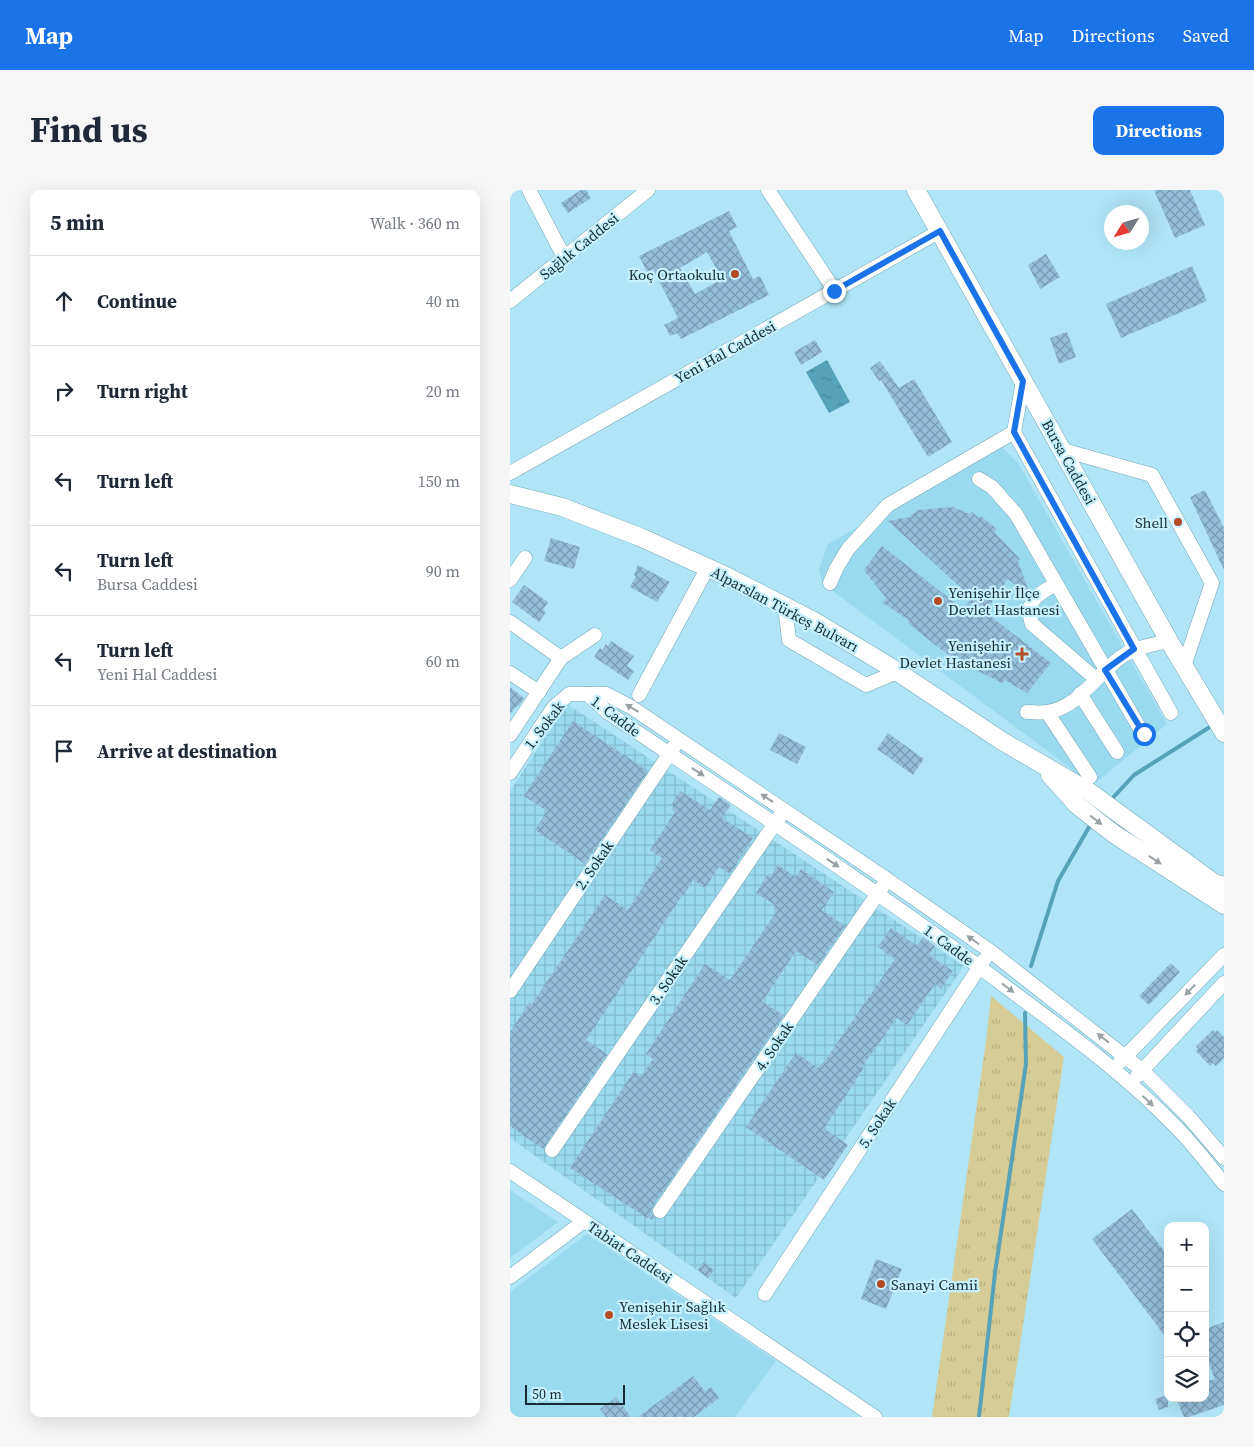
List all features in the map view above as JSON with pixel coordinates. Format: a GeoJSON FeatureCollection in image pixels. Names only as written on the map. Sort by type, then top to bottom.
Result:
{"type":"FeatureCollection","features":[{"type":"Feature","properties":{"kind":"main road","name":"Bursa Caddesi"},"geometry":{"type":"LineString","coordinates":[[916,190],[1169,641],[1224,733]]}},
{"type":"Feature","properties":{"kind":"main road","name":"Alparslan Türkeş Bulvarı"},"geometry":{"type":"LineString","coordinates":[[510,494],[562,508],[640,537],[708,568],[812,620],[897,672],[1039,764],[1089,784],[1124,817],[1214,883],[1224,886]]}},
{"type":"Feature","properties":{"kind":"main road","name":"Alparslan Türkeş Bulvarı"},"geometry":{"type":"LineString","coordinates":[[1039,764],[1077,805],[1114,834],[1224,905]]}},
{"type":"Feature","properties":{"kind":"street"},"geometry":{"type":"LineString","coordinates":[[529,190],[564,257]]}},
{"type":"Feature","properties":{"kind":"street","name":"Sağlık Caddesi"},"geometry":{"type":"LineString","coordinates":[[510,301],[648,190]]}},
{"type":"Feature","properties":{"kind":"street"},"geometry":{"type":"LineString","coordinates":[[768,190],[834,291]]}},
{"type":"Feature","properties":{"kind":"street","name":"Yeni Hal Caddesi"},"geometry":{"type":"LineString","coordinates":[[510,473],[940,231]]}},
{"type":"Feature","properties":{"kind":"street"},"geometry":{"type":"LineString","coordinates":[[1023,381],[1014,432],[1171,713]]}},
{"type":"Feature","properties":{"kind":"street"},"geometry":{"type":"LineString","coordinates":[[830,583],[848,549],[888,505],[1014,432]]}},
{"type":"Feature","properties":{"kind":"street"},"geometry":{"type":"LineString","coordinates":[[1063,450],[1152,475],[1212,583],[1184,666]]}},
{"type":"Feature","properties":{"kind":"street"},"geometry":{"type":"LineString","coordinates":[[979,479],[1003,497],[1016,514],[1056,584],[1101,674],[1144,734]]}},
{"type":"Feature","properties":{"kind":"street"},"geometry":{"type":"LineString","coordinates":[[510,580],[525,558]]}},
{"type":"Feature","properties":{"kind":"street"},"geometry":{"type":"LineString","coordinates":[[639,694],[708,568]]}},
{"type":"Feature","properties":{"kind":"street"},"geometry":{"type":"LineString","coordinates":[[1056,584],[1036,596],[1033,601],[1029,612],[1032,624],[1101,674]]}},
{"type":"Feature","properties":{"kind":"street"},"geometry":{"type":"LineString","coordinates":[[785,606],[789,640],[866,685],[897,672]]}},
{"type":"Feature","properties":{"kind":"street"},"geometry":{"type":"LineString","coordinates":[[510,622],[561,658]]}},
{"type":"Feature","properties":{"kind":"street"},"geometry":{"type":"LineString","coordinates":[[510,735],[561,658],[595,635]]}},
{"type":"Feature","properties":{"kind":"street"},"geometry":{"type":"LineString","coordinates":[[1027,712],[1047,712],[1068,704],[1101,674],[1134,649],[1169,641]]}},
{"type":"Feature","properties":{"kind":"street"},"geometry":{"type":"LineString","coordinates":[[510,673],[539,692]]}},
{"type":"Feature","properties":{"kind":"street","name":"1. Sokak"},"geometry":{"type":"LineString","coordinates":[[510,773],[553,708],[569,694],[587,694]]}},
{"type":"Feature","properties":{"kind":"street","name":"1. Cadde"},"geometry":{"type":"LineString","coordinates":[[587,694],[606,694],[631,707],[990,951],[1142,1070],[1188,1116],[1224,1158]]}},
{"type":"Feature","properties":{"kind":"street","name":"1. Cadde"},"geometry":{"type":"LineString","coordinates":[[587,694],[607,712],[775,823],[980,966],[1130,1084],[1177,1127],[1224,1184]]}},
{"type":"Feature","properties":{"kind":"street"},"geometry":{"type":"LineString","coordinates":[[1080,694],[1117,752]]}},
{"type":"Feature","properties":{"kind":"street"},"geometry":{"type":"LineString","coordinates":[[1047,712],[1089,784]]}},
{"type":"Feature","properties":{"kind":"street","name":"2. Sokak"},"geometry":{"type":"LineString","coordinates":[[510,991],[679,739]]}},
{"type":"Feature","properties":{"kind":"street","name":"3. Sokak"},"geometry":{"type":"LineString","coordinates":[[552,1150],[784,810]]}},
{"type":"Feature","properties":{"kind":"street","name":"4. Sokak"},"geometry":{"type":"LineString","coordinates":[[660,1212],[888,880]]}},
{"type":"Feature","properties":{"kind":"street","name":"5. Sokak"},"geometry":{"type":"LineString","coordinates":[[765,1294],[990,951]]}},
{"type":"Feature","properties":{"kind":"street"},"geometry":{"type":"LineString","coordinates":[[1113,1069],[1224,955]]}},
{"type":"Feature","properties":{"kind":"street"},"geometry":{"type":"LineString","coordinates":[[1130,1084],[1224,983]]}},
{"type":"Feature","properties":{"kind":"street","name":"Tabiat Caddesi"},"geometry":{"type":"LineString","coordinates":[[510,1172],[875,1417]]}},
{"type":"Feature","properties":{"kind":"street"},"geometry":{"type":"LineString","coordinates":[[510,1277],[584,1221]]}},
{"type":"Feature","properties":{"kind":"shaded area","name":"Yenişehir Devlet Hastanesi"},"geometry":{"type":"Polygon","coordinates":[[[1001,446],[1018,463],[1167,724],[1093,785],[822,583],[819,569],[828,544],[1001,446]]]}},
{"type":"Feature","properties":{"kind":"shaded area"},"geometry":{"type":"Polygon","coordinates":[[[567,704],[964,966],[736,1298],[510,1138],[510,791],[567,704]]]}},
{"type":"Feature","properties":{"kind":"shaded area"},"geometry":{"type":"Polygon","coordinates":[[[510,1190],[558,1222],[510,1258],[510,1190]]]}},
{"type":"Feature","properties":{"kind":"shaded area","name":"Yenişehir Sağlık Meslek Lisesi"},"geometry":{"type":"Polygon","coordinates":[[[587,1234],[776,1361],[735,1417],[510,1417],[510,1292],[587,1234]]]}},
{"type":"Feature","properties":{"kind":"green space"},"geometry":{"type":"Polygon","coordinates":[[[991,996],[1064,1057],[1009,1417],[932,1417],[986,1041],[991,996]]]}},
{"type":"Feature","properties":{"kind":"water"},"geometry":{"type":"Polygon","coordinates":[[[827,360],[850,402],[829,413],[806,372],[827,360]]]}},
{"type":"Feature","properties":{"kind":"building"},"geometry":{"type":"Polygon","coordinates":[[[581,190],[586,190],[591,198],[568,213],[561,203],[581,190]]]}},
{"type":"Feature","properties":{"kind":"building"},"geometry":{"type":"Polygon","coordinates":[[[1154,190],[1190,190],[1205,225],[1175,238],[1154,190]]]}},
{"type":"Feature","properties":{"kind":"building","name":"Koç Ortaokulu"},"geometry":{"type":"Polygon","coordinates":[[[729,211],[737,227],[729,231],[753,279],[760,276],[769,295],[681,339],[677,333],[670,336],[664,325],[678,318],[653,269],[647,272],[639,256],[729,211]],[[707,252],[680,268],[695,294],[722,279],[707,252]]]}},
{"type":"Feature","properties":{"kind":"building"},"geometry":{"type":"Polygon","coordinates":[[[1046,254],[1060,277],[1040,289],[1028,265],[1046,254]]]}},
{"type":"Feature","properties":{"kind":"building"},"geometry":{"type":"Polygon","coordinates":[[[1192,266],[1207,301],[1121,338],[1106,304],[1192,266]]]}},
{"type":"Feature","properties":{"kind":"building"},"geometry":{"type":"Polygon","coordinates":[[[1067,332],[1076,357],[1059,364],[1050,338],[1067,332]]]}},
{"type":"Feature","properties":{"kind":"building"},"geometry":{"type":"Polygon","coordinates":[[[815,340],[822,352],[801,365],[794,352],[815,340]]]}},
{"type":"Feature","properties":{"kind":"building"},"geometry":{"type":"Polygon","coordinates":[[[880,361],[899,388],[914,379],[952,442],[928,457],[881,380],[879,381],[870,368],[880,361]]]}},
{"type":"Feature","properties":{"kind":"building"},"geometry":{"type":"Polygon","coordinates":[[[1205,490],[1224,528],[1224,570],[1190,497],[1205,490]]]}},
{"type":"Feature","properties":{"kind":"building","name":"Yenişehir İlçe Devlet Hastanesi"},"geometry":{"type":"Polygon","coordinates":[[[953,507],[970,514],[972,512],[979,518],[981,516],[997,529],[994,532],[1020,559],[1018,561],[1029,592],[1027,594],[1008,579],[985,612],[1051,663],[1027,693],[1005,680],[1002,683],[966,665],[965,667],[934,644],[908,623],[910,621],[883,603],[886,598],[864,570],[882,546],[963,609],[972,598],[888,521],[909,517],[918,510],[953,507]]]}},
{"type":"Feature","properties":{"kind":"building"},"geometry":{"type":"Polygon","coordinates":[[[551,538],[580,547],[574,569],[544,561],[551,538]]]}},
{"type":"Feature","properties":{"kind":"building"},"geometry":{"type":"Polygon","coordinates":[[[638,565],[670,582],[657,602],[630,587],[636,576],[634,575],[638,565]]]}},
{"type":"Feature","properties":{"kind":"building"},"geometry":{"type":"Polygon","coordinates":[[[524,585],[548,602],[543,610],[546,612],[539,622],[512,602],[524,585]]]}},
{"type":"Feature","properties":{"kind":"building"},"geometry":{"type":"Polygon","coordinates":[[[611,641],[634,656],[627,666],[634,671],[628,680],[594,657],[600,648],[602,650],[611,641]]]}},
{"type":"Feature","properties":{"kind":"building"},"geometry":{"type":"Polygon","coordinates":[[[510,687],[524,698],[510,714],[510,687]]]}},
{"type":"Feature","properties":{"kind":"building"},"geometry":{"type":"Polygon","coordinates":[[[573,721],[648,771],[585,864],[535,830],[547,811],[524,796],[573,721]]]}},
{"type":"Feature","properties":{"kind":"building"},"geometry":{"type":"Polygon","coordinates":[[[779,733],[806,747],[797,764],[770,750],[779,733]]]}},
{"type":"Feature","properties":{"kind":"building"},"geometry":{"type":"Polygon","coordinates":[[[888,733],[924,759],[913,775],[877,749],[888,733]]]}},
{"type":"Feature","properties":{"kind":"building"},"geometry":{"type":"Polygon","coordinates":[[[680,791],[710,810],[719,797],[731,805],[722,818],[753,838],[730,874],[719,867],[705,888],[693,880],[683,894],[586,1040],[607,1054],[543,1149],[510,1126],[510,1032],[530,1002],[532,1004],[605,895],[628,910],[662,858],[650,850],[675,812],[672,810],[673,807],[671,805],[680,791]]]}},
{"type":"Feature","properties":{"kind":"building"},"geometry":{"type":"Polygon","coordinates":[[[778,865],[796,877],[801,869],[834,892],[822,910],[845,926],[818,965],[796,951],[762,1002],[784,1015],[653,1206],[651,1211],[654,1217],[652,1220],[570,1168],[634,1071],[641,1076],[653,1059],[646,1054],[705,964],[730,980],[777,911],[773,908],[775,905],[756,893],[768,874],[771,876],[778,865]]]}},
{"type":"Feature","properties":{"kind":"building"},"geometry":{"type":"Polygon","coordinates":[[[891,928],[917,946],[923,937],[935,946],[929,955],[953,971],[941,989],[935,984],[907,1025],[897,1018],[862,1067],[864,1068],[824,1128],[848,1145],[824,1180],[746,1127],[796,1053],[818,1068],[822,1065],[895,959],[878,947],[891,928]]]}},
{"type":"Feature","properties":{"kind":"building"},"geometry":{"type":"Polygon","coordinates":[[[1171,963],[1180,972],[1149,1005],[1139,996],[1171,963]]]}},
{"type":"Feature","properties":{"kind":"building"},"geometry":{"type":"Polygon","coordinates":[[[1213,1030],[1215,1032],[1217,1030],[1224,1037],[1224,1058],[1216,1066],[1213,1063],[1210,1066],[1196,1051],[1198,1049],[1196,1046],[1213,1030]]]}},
{"type":"Feature","properties":{"kind":"building"},"geometry":{"type":"Polygon","coordinates":[[[1132,1209],[1164,1251],[1164,1335],[1092,1239],[1132,1209]]]}},
{"type":"Feature","properties":{"kind":"building","name":"Sanayi Camii"},"geometry":{"type":"Polygon","coordinates":[[[876,1259],[902,1269],[886,1309],[861,1299],[876,1259]]]}},
{"type":"Feature","properties":{"kind":"building"},"geometry":{"type":"Polygon","coordinates":[[[704,1262],[714,1270],[708,1278],[698,1270],[704,1262]]]}},
{"type":"Feature","properties":{"kind":"building"},"geometry":{"type":"Polygon","coordinates":[[[1224,1322],[1224,1405],[1184,1417],[1178,1402],[1209,1402],[1209,1381],[1215,1379],[1209,1363],[1209,1328],[1224,1322]]]}},
{"type":"Feature","properties":{"kind":"building"},"geometry":{"type":"Polygon","coordinates":[[[693,1376],[705,1391],[711,1387],[719,1398],[694,1417],[638,1417],[693,1376]]]}},
{"type":"Feature","properties":{"kind":"building"},"geometry":{"type":"Polygon","coordinates":[[[1164,1396],[1164,1402],[1168,1402],[1168,1407],[1159,1410],[1155,1399],[1164,1396]]]}},
{"type":"Feature","properties":{"kind":"building"},"geometry":{"type":"Polygon","coordinates":[[[616,1397],[631,1417],[606,1417],[600,1409],[616,1397]]]}},
{"type":"Feature","properties":{"kind":"waterway"},"geometry":{"type":"LineString","coordinates":[[1109,802],[1134,775],[1213,725]]}},
{"type":"Feature","properties":{"kind":"waterway"},"geometry":{"type":"LineString","coordinates":[[1031,966],[1058,881],[1092,822]]}},
{"type":"Feature","properties":{"kind":"waterway"},"geometry":{"type":"LineString","coordinates":[[979,1417],[995,1273],[1026,1064],[1025,1013]]}},
{"type":"Feature","properties":{"kind":"place","name":"Koç Ortaokulu"},"geometry":{"type":"Point","coordinates":[735,274]}},
{"type":"Feature","properties":{"kind":"place","name":"Shell"},"geometry":{"type":"Point","coordinates":[1178,522]}},
{"type":"Feature","properties":{"kind":"place","name":"Yenişehir İlçe Devlet Hastanesi"},"geometry":{"type":"Point","coordinates":[938,601]}},
{"type":"Feature","properties":{"kind":"place","name":"Yenişehir Devlet Hastanesi"},"geometry":{"type":"Point","coordinates":[1022,654]}},
{"type":"Feature","properties":{"kind":"place","name":"Sanayi Camii"},"geometry":{"type":"Point","coordinates":[881,1284]}},
{"type":"Feature","properties":{"kind":"place","name":"Yenişehir Sağlık Meslek Lisesi"},"geometry":{"type":"Point","coordinates":[609,1315]}},
{"type":"Feature","properties":{"kind":"route"},"geometry":{"type":"LineString","coordinates":[[834,291],[940,231],[1023,381],[1014,432],[1134,649],[1105,670],[1144,734]]}}]}
